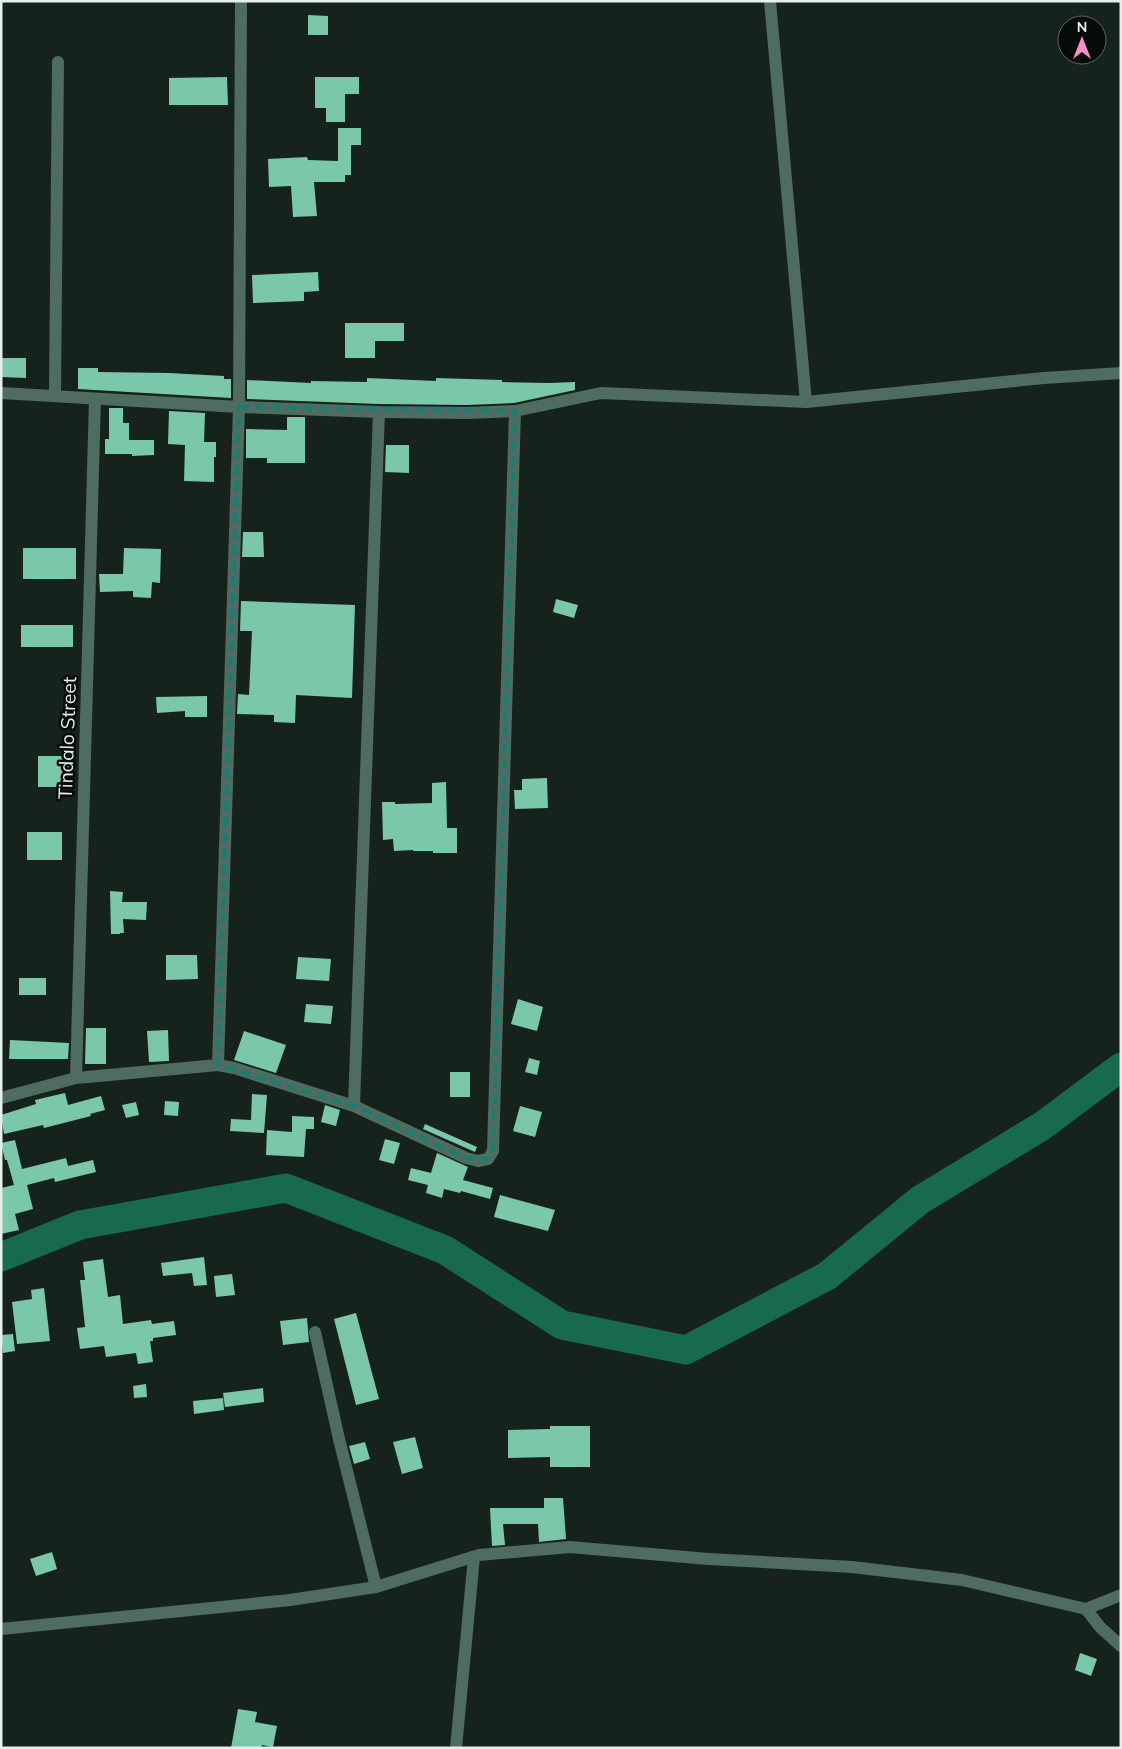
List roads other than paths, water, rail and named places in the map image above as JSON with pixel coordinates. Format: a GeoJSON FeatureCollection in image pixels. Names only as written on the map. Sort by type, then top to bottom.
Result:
{"type":"FeatureCollection","features":[{"type":"Feature","properties":{"kind":"street"},"geometry":{"type":"LineString","coordinates":[[218,1065],[239,407],[242,1]]}},
{"type":"Feature","properties":{"kind":"street"},"geometry":{"type":"LineString","coordinates":[[770,1],[806,402]]}},
{"type":"Feature","properties":{"kind":"street"},"geometry":{"type":"LineString","coordinates":[[55,395],[58,62]]}},
{"type":"Feature","properties":{"kind":"street"},"geometry":{"type":"LineString","coordinates":[[1,393],[239,407],[467,413],[515,411],[601,393],[806,402],[1044,378],[1121,374]]}},
{"type":"Feature","properties":{"kind":"street","name":"Tindalo Street"},"geometry":{"type":"LineString","coordinates":[[76,1078],[95,399]]}},
{"type":"Feature","properties":{"kind":"street"},"geometry":{"type":"LineString","coordinates":[[1,1098],[76,1078],[218,1065],[234,1068],[354,1106],[466,1158],[478,1161],[488,1159],[493,1150],[515,411]]}},
{"type":"Feature","properties":{"kind":"street"},"geometry":{"type":"LineString","coordinates":[[354,1106],[379,412]]}},
{"type":"Feature","properties":{"kind":"street"},"geometry":{"type":"LineString","coordinates":[[315,1332],[339,1439],[376,1587]]}},
{"type":"Feature","properties":{"kind":"street"},"geometry":{"type":"LineString","coordinates":[[1,1629],[290,1600],[376,1587],[474,1557],[570,1547],[708,1559],[852,1567],[962,1580],[1086,1610],[1121,1595]]}},
{"type":"Feature","properties":{"kind":"street"},"geometry":{"type":"LineString","coordinates":[[456,1748],[474,1557]]}},
{"type":"Feature","properties":{"kind":"street"},"geometry":{"type":"LineString","coordinates":[[1086,1610],[1100,1627],[1121,1646]]}},
{"type":"Feature","properties":{"kind":"waterway"},"geometry":{"type":"LineString","coordinates":[[1,1257],[80,1225],[286,1188],[445,1250],[562,1325],[686,1350],[827,1276],[920,1200],[1042,1126],[1121,1067]]}}]}
